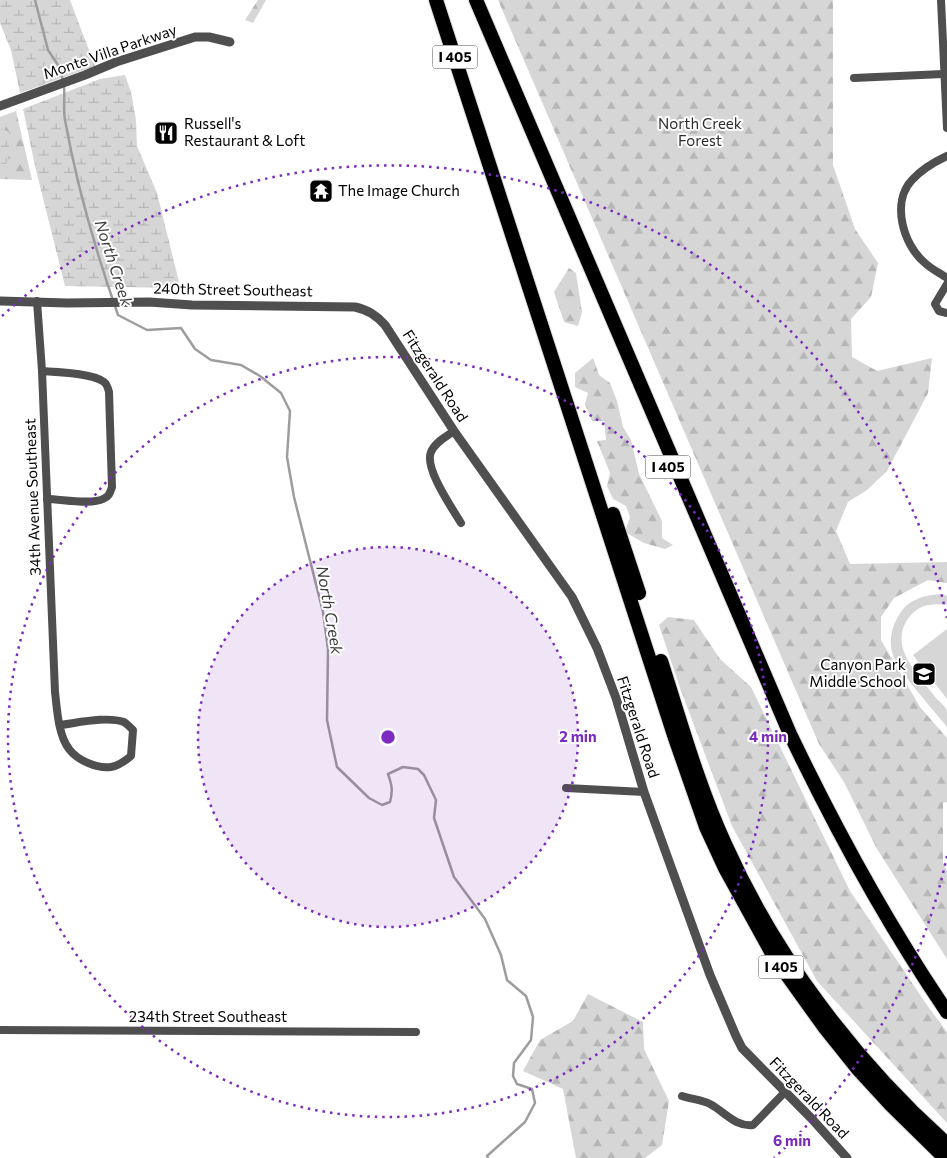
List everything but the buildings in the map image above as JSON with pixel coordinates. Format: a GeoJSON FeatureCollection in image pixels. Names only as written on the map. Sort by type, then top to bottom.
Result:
{"type":"FeatureCollection","features":[{"type":"Feature","properties":{"kind":"highway","name":"I 405"},"geometry":{"type":"LineString","coordinates":[[436,0],[675,738],[706,827],[725,868],[774,957],[825,1028],[857,1068],[891,1105],[945,1158]]}},
{"type":"Feature","properties":{"kind":"highway","name":"I 405"},"geometry":{"type":"LineString","coordinates":[[445,0],[698,780],[725,844],[780,948],[824,1011],[871,1067],[947,1144]]}},
{"type":"Feature","properties":{"kind":"highway","name":"I 405"},"geometry":{"type":"LineString","coordinates":[[469,0],[784,737],[810,791],[857,878],[874,906],[890,921]]}},
{"type":"Feature","properties":{"kind":"highway","name":"I 405"},"geometry":{"type":"LineString","coordinates":[[476,0],[781,715],[838,830],[918,970],[947,1012]]}},
{"type":"Feature","properties":{"kind":"highway"},"geometry":{"type":"LineString","coordinates":[[474,114],[478,100]]}},
{"type":"Feature","properties":{"kind":"highway"},"geometry":{"type":"LineString","coordinates":[[675,738],[688,747]]}},
{"type":"Feature","properties":{"kind":"street"},"geometry":{"type":"LineString","coordinates":[[941,0],[947,128]]}},
{"type":"Feature","properties":{"kind":"street","name":"Monte Villa Parkway"},"geometry":{"type":"LineString","coordinates":[[0,106],[116,62],[195,37],[209,37],[230,42]]}},
{"type":"Feature","properties":{"kind":"street"},"geometry":{"type":"LineString","coordinates":[[854,78],[943,74]]}},
{"type":"Feature","properties":{"kind":"street"},"geometry":{"type":"LineString","coordinates":[[947,156],[927,166],[911,181],[903,196],[902,212],[904,229],[910,246],[924,262],[947,278]]}},
{"type":"Feature","properties":{"kind":"street"},"geometry":{"type":"LineString","coordinates":[[947,284],[935,304],[939,312],[947,313]]}},
{"type":"Feature","properties":{"kind":"street","name":"240th Street Southeast"},"geometry":{"type":"LineString","coordinates":[[0,301],[340,306],[360,308],[374,314]]}},
{"type":"Feature","properties":{"kind":"street","name":"34th Avenue Southeast"},"geometry":{"type":"LineString","coordinates":[[38,301],[55,692],[60,725],[69,749],[79,758],[92,764],[112,767],[131,756],[132,730],[126,723],[98,720],[60,725]]}},
{"type":"Feature","properties":{"kind":"street","name":"Fitzgerald Road"},"geometry":{"type":"LineString","coordinates":[[374,314],[385,325],[454,431],[572,597],[584,619],[616,698],[644,792],[710,975],[742,1048],[847,1158]]}},
{"type":"Feature","properties":{"kind":"street"},"geometry":{"type":"LineString","coordinates":[[42,371],[70,372],[102,380],[109,392],[112,487],[109,495],[102,500],[89,501],[48,499]]}},
{"type":"Feature","properties":{"kind":"street"},"geometry":{"type":"LineString","coordinates":[[454,431],[437,443],[431,451],[429,459],[431,469],[460,523]]}},
{"type":"Feature","properties":{"kind":"street"},"geometry":{"type":"LineString","coordinates":[[566,788],[644,792]]}},
{"type":"Feature","properties":{"kind":"street","name":"234th Street Southeast"},"geometry":{"type":"LineString","coordinates":[[0,1030],[416,1032]]}},
{"type":"Feature","properties":{"kind":"street"},"geometry":{"type":"LineString","coordinates":[[682,1096],[709,1104],[739,1124],[747,1126],[753,1125],[785,1092]]}},
{"type":"Feature","properties":{"kind":"green space"},"geometry":{"type":"Polygon","coordinates":[[[0,0],[70,0],[95,66],[20,93],[11,50],[0,23],[0,0]]]}},
{"type":"Feature","properties":{"kind":"green space"},"geometry":{"type":"Polygon","coordinates":[[[258,0],[266,0],[253,23],[245,20],[258,0]]]}},
{"type":"Feature","properties":{"kind":"green space","name":"North Creek Forest"},"geometry":{"type":"Polygon","coordinates":[[[498,0],[833,0],[833,165],[855,229],[878,263],[871,297],[851,319],[852,357],[877,371],[932,358],[928,393],[887,471],[867,490],[848,502],[836,531],[850,564],[947,562],[947,583],[928,580],[894,598],[881,617],[881,640],[920,707],[947,738],[947,802],[943,803],[943,863],[947,871],[947,959],[877,849],[844,782],[819,744],[498,0]]]}},
{"type":"Feature","properties":{"kind":"green space"},"geometry":{"type":"Polygon","coordinates":[[[125,75],[131,92],[136,120],[137,146],[157,193],[180,286],[171,288],[65,286],[23,109],[100,79],[125,75]]]}},
{"type":"Feature","properties":{"kind":"green space"},"geometry":{"type":"Polygon","coordinates":[[[16,111],[32,180],[0,179],[0,117],[16,111]]]}},
{"type":"Feature","properties":{"kind":"green space"},"geometry":{"type":"Polygon","coordinates":[[[0,128],[9,132],[9,155],[6,164],[0,164],[0,128]]]}},
{"type":"Feature","properties":{"kind":"green space"},"geometry":{"type":"Polygon","coordinates":[[[569,268],[576,273],[582,312],[578,326],[564,322],[554,292],[569,268]]]}},
{"type":"Feature","properties":{"kind":"green space"},"geometry":{"type":"Polygon","coordinates":[[[593,358],[599,375],[610,383],[617,401],[623,427],[631,440],[639,474],[662,521],[662,538],[673,545],[665,549],[644,543],[625,532],[630,517],[626,506],[613,499],[607,486],[610,473],[597,441],[606,440],[604,421],[592,421],[585,404],[588,393],[575,387],[575,373],[593,358]]]}},
{"type":"Feature","properties":{"kind":"green space"},"geometry":{"type":"Polygon","coordinates":[[[942,594],[947,596],[947,605],[928,605],[915,611],[904,626],[902,637],[903,648],[914,670],[947,711],[947,727],[916,690],[895,660],[891,642],[895,624],[907,605],[929,595],[942,594]]]}},
{"type":"Feature","properties":{"kind":"green space"},"geometry":{"type":"Polygon","coordinates":[[[668,617],[694,620],[720,659],[751,687],[850,891],[947,1032],[947,1123],[817,981],[732,826],[680,688],[659,625],[668,617]]]}},
{"type":"Feature","properties":{"kind":"green space"},"geometry":{"type":"Polygon","coordinates":[[[947,629],[947,699],[913,655],[947,629]]]}},
{"type":"Feature","properties":{"kind":"green space"},"geometry":{"type":"Polygon","coordinates":[[[588,994],[643,1022],[644,1049],[669,1101],[662,1145],[645,1158],[576,1158],[563,1089],[523,1071],[540,1040],[573,1021],[588,994]]]}},
{"type":"Feature","properties":{"kind":"waterway","name":"North Creek"},"geometry":{"type":"LineString","coordinates":[[35,0],[48,50],[60,68],[63,81]]}},
{"type":"Feature","properties":{"kind":"waterway","name":"North Creek"},"geometry":{"type":"LineString","coordinates":[[64,86],[64,116],[75,170],[102,267],[118,315],[147,330],[181,328],[195,349],[211,360],[241,365],[260,376],[281,393],[290,411],[287,457],[294,497],[323,612],[328,649],[327,720],[337,767],[369,798],[382,805],[390,802],[391,798],[392,788],[388,774],[403,767],[418,769],[424,775],[436,800],[434,818],[454,877],[485,919],[501,955],[507,980],[526,996],[533,1017],[531,1040],[514,1063],[513,1076],[517,1084],[532,1089],[535,1103],[525,1122],[487,1156],[488,1158]]}},
{"type":"Feature","properties":{"kind":"place","name":"Russell's Restaurant & Loft"},"geometry":{"type":"Point","coordinates":[166,133]}},
{"type":"Feature","properties":{"kind":"place","name":"The Image Church"},"geometry":{"type":"Point","coordinates":[321,191]}},
{"type":"Feature","properties":{"kind":"place","name":"Canyon Park Middle School"},"geometry":{"type":"Point","coordinates":[924,674]}}]}
